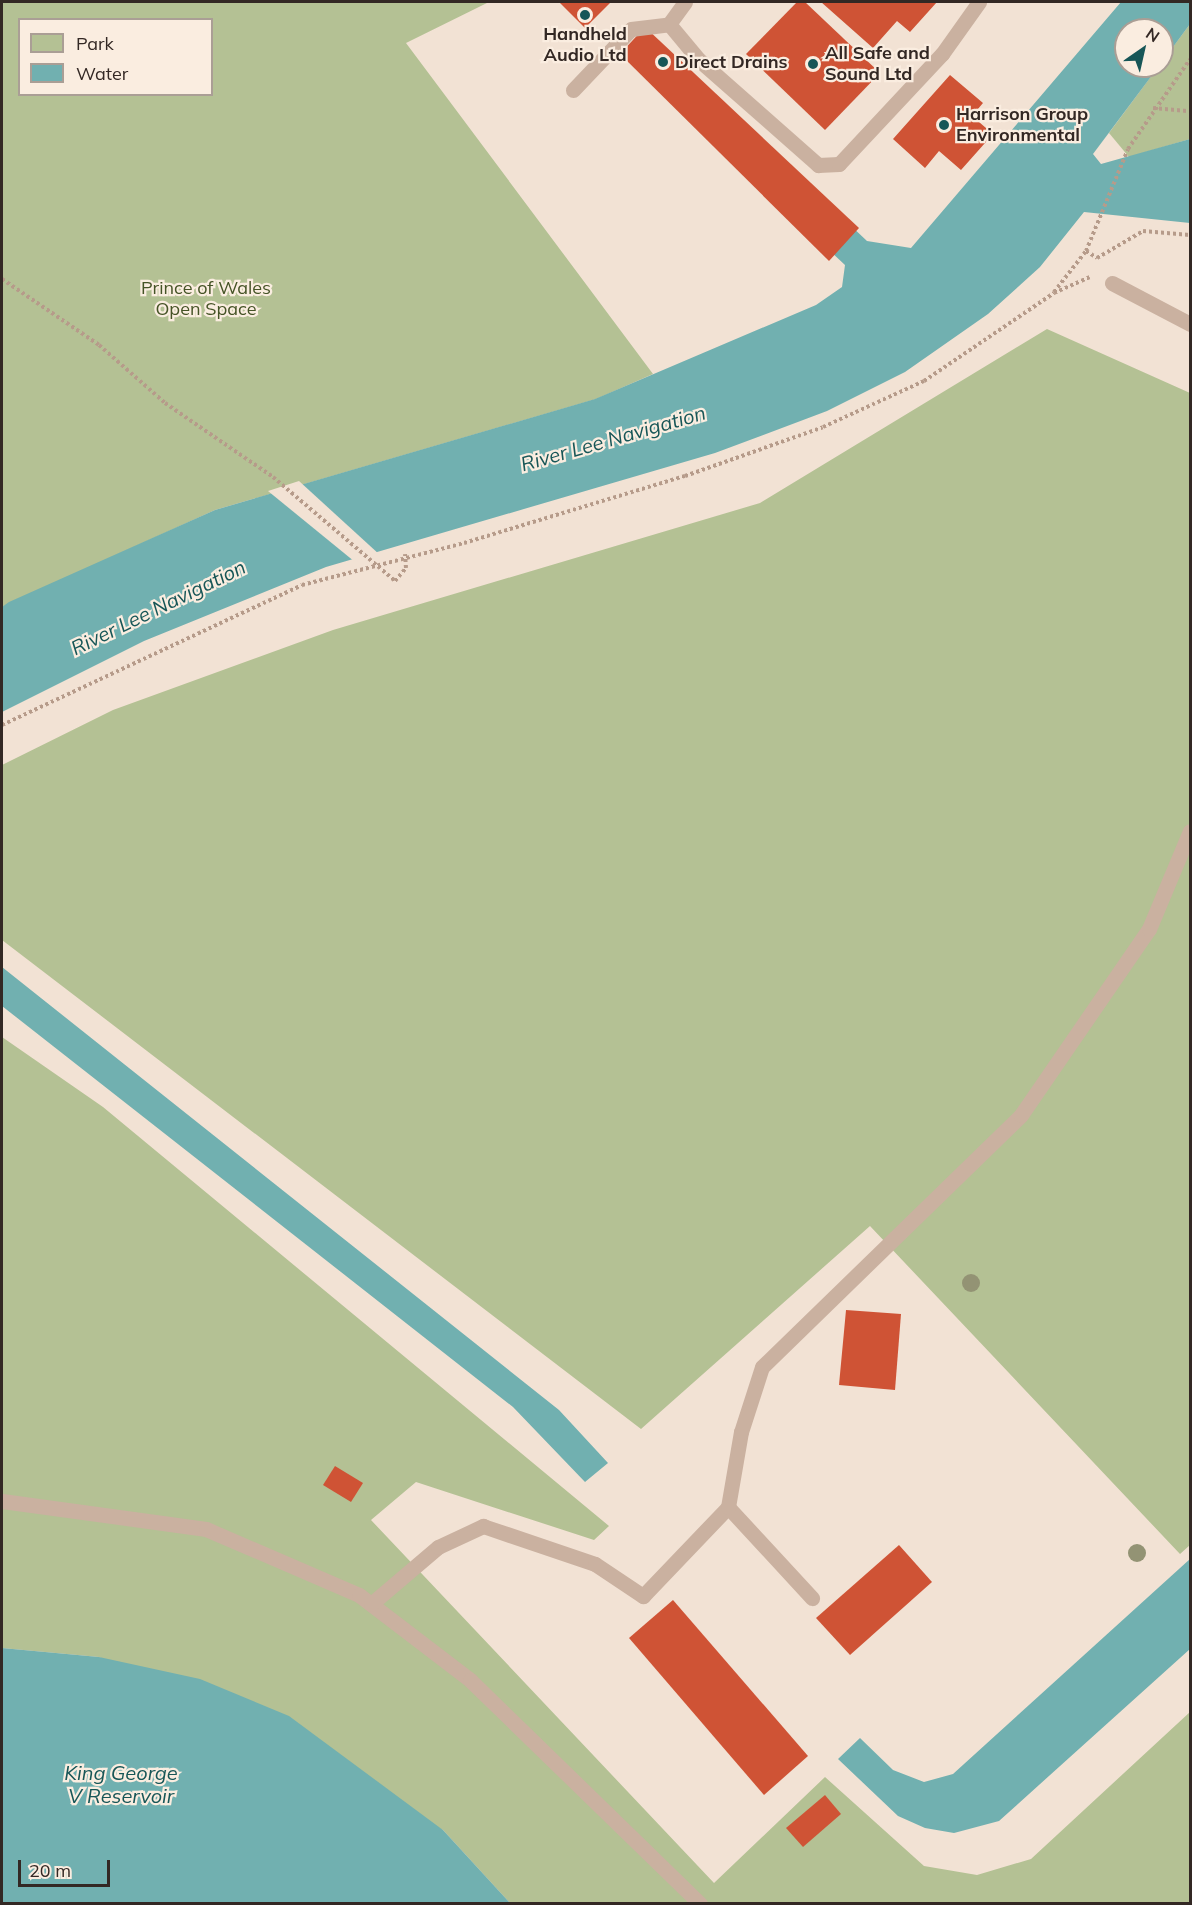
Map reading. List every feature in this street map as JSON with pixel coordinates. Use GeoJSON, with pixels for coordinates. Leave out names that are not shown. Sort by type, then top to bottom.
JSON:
{"type":"FeatureCollection","features":[{"type":"Feature","properties":{"kind":"lane"},"geometry":{"type":"LineString","coordinates":[[573,90],[631,29],[669,24],[685,2]]}},
{"type":"Feature","properties":{"kind":"lane"},"geometry":{"type":"LineString","coordinates":[[669,24],[699,60],[785,138],[818,165],[838,164],[942,54],[979,2]]}},
{"type":"Feature","properties":{"kind":"lane"},"geometry":{"type":"LineString","coordinates":[[1112,283],[1191,324]]}},
{"type":"Feature","properties":{"kind":"lane"},"geometry":{"type":"LineString","coordinates":[[371,1604],[438,1547],[483,1526],[595,1564],[643,1596],[728,1507],[741,1432],[762,1367],[1021,1115],[1149,928],[1191,831]]}},
{"type":"Feature","properties":{"kind":"lane"},"geometry":{"type":"LineString","coordinates":[[2,1501],[206,1529],[371,1604],[470,1680],[700,1904]]}},
{"type":"Feature","properties":{"kind":"lane"},"geometry":{"type":"LineString","coordinates":[[728,1507],[812,1598]]}},
{"type":"Feature","properties":{"kind":"path"},"geometry":{"type":"LineString","coordinates":[[1054,293],[1086,251],[1128,149],[1153,108],[1191,59]]}},
{"type":"Feature","properties":{"kind":"path"},"geometry":{"type":"LineString","coordinates":[[1153,108],[1191,111]]}},
{"type":"Feature","properties":{"kind":"path"},"geometry":{"type":"LineString","coordinates":[[1086,251],[1097,258],[1143,231],[1191,235]]}},
{"type":"Feature","properties":{"kind":"path"},"geometry":{"type":"LineString","coordinates":[[2,725],[302,585],[405,554],[464,543],[685,476],[823,427],[924,381],[1054,293],[1095,274]]}},
{"type":"Feature","properties":{"kind":"path"},"geometry":{"type":"LineString","coordinates":[[2,279],[99,345],[165,403],[273,477],[395,581],[406,568],[405,554]]}},
{"type":"Feature","properties":{"kind":"green space","name":"Prince of Wales Open Space"},"geometry":{"type":"Polygon","coordinates":[[[2,2],[489,2],[406,43],[653,374],[596,399],[215,510],[2,607],[2,2]]]}},
{"type":"Feature","properties":{"kind":"green space"},"geometry":{"type":"Polygon","coordinates":[[[1190,24],[1190,139],[1129,157],[1109,133],[1150,78],[1174,78],[1174,46],[1190,24]]]}},
{"type":"Feature","properties":{"kind":"green space"},"geometry":{"type":"Polygon","coordinates":[[[1047,329],[1190,393],[1190,1545],[1180,1554],[870,1226],[641,1429],[2,940],[2,765],[113,710],[333,630],[760,503],[1047,329]]]}},
{"type":"Feature","properties":{"kind":"green space"},"geometry":{"type":"Polygon","coordinates":[[[2,1037],[103,1107],[609,1526],[594,1540],[416,1482],[371,1520],[714,1883],[825,1777],[924,1866],[977,1875],[1031,1859],[1190,1712],[1190,1903],[510,1903],[443,1830],[99,1657],[2,1648],[2,1037]]]}},
{"type":"Feature","properties":{"kind":"water","name":"River Lee Navigation"},"geometry":{"type":"Polygon","coordinates":[[[1121,2],[1190,2],[1190,24],[1174,46],[1174,18],[1114,18],[1114,78],[1150,78],[1093,154],[1101,164],[1190,139],[1190,223],[1084,212],[1040,267],[988,314],[905,372],[827,411],[715,453],[326,567],[144,641],[2,712],[2,607],[9,602],[215,510],[595,399],[816,305],[842,287],[845,265],[750,176],[773,152],[867,241],[911,248],[1121,2]]]}},
{"type":"Feature","properties":{"kind":"water"},"geometry":{"type":"Polygon","coordinates":[[[2,967],[559,1410],[608,1463],[585,1482],[513,1407],[2,1006],[2,967]]]}},
{"type":"Feature","properties":{"kind":"water"},"geometry":{"type":"Polygon","coordinates":[[[1190,1559],[1190,1649],[999,1821],[954,1833],[925,1828],[898,1816],[838,1759],[860,1738],[893,1770],[924,1782],[953,1774],[1190,1559]]]}},
{"type":"Feature","properties":{"kind":"water","name":"King George V Reservoir"},"geometry":{"type":"Polygon","coordinates":[[[2,1648],[99,1657],[200,1679],[289,1716],[443,1830],[510,1903],[2,1903],[2,1648]]]}},
{"type":"Feature","properties":{"kind":"pier"},"geometry":{"type":"Polygon","coordinates":[[[299,481],[380,555],[355,562],[268,491],[299,481]]]}},
{"type":"Feature","properties":{"kind":"building","name":"Handheld Audio Ltd"},"geometry":{"type":"Polygon","coordinates":[[[559,2],[611,2],[585,28],[559,2]]]}},
{"type":"Feature","properties":{"kind":"building","name":"All Safe and Sound Ltd"},"geometry":{"type":"Polygon","coordinates":[[[797,2],[805,2],[880,73],[825,130],[746,54],[797,2]]]}},
{"type":"Feature","properties":{"kind":"building"},"geometry":{"type":"Polygon","coordinates":[[[821,2],[937,2],[910,32],[897,21],[873,48],[821,2]]]}},
{"type":"Feature","properties":{"kind":"building"},"geometry":{"type":"Polygon","coordinates":[[[645,27],[859,228],[829,261],[620,54],[645,27]]]}},
{"type":"Feature","properties":{"kind":"building","name":"Harrison Group Environmental"},"geometry":{"type":"Polygon","coordinates":[[[950,75],[983,103],[972,116],[993,134],[961,170],[939,151],[925,168],[893,139],[950,75]]]}},
{"type":"Feature","properties":{"kind":"building"},"geometry":{"type":"Polygon","coordinates":[[[846,1310],[901,1314],[895,1390],[839,1385],[846,1310]]]}},
{"type":"Feature","properties":{"kind":"building"},"geometry":{"type":"Polygon","coordinates":[[[335,1466],[363,1483],[351,1502],[323,1485],[335,1466]]]}},
{"type":"Feature","properties":{"kind":"building"},"geometry":{"type":"Polygon","coordinates":[[[899,1545],[932,1582],[850,1655],[816,1618],[899,1545]]]}},
{"type":"Feature","properties":{"kind":"building"},"geometry":{"type":"Polygon","coordinates":[[[673,1600],[808,1756],[764,1795],[629,1638],[673,1600]]]}},
{"type":"Feature","properties":{"kind":"building"},"geometry":{"type":"Polygon","coordinates":[[[825,1795],[841,1814],[803,1847],[786,1828],[825,1795]]]}},
{"type":"Feature","properties":{"kind":"place","name":"Handheld Audio Ltd"},"geometry":{"type":"Point","coordinates":[585,15]}},
{"type":"Feature","properties":{"kind":"place","name":"Direct Drains"},"geometry":{"type":"Point","coordinates":[663,62]}},
{"type":"Feature","properties":{"kind":"place","name":"All Safe and Sound Ltd"},"geometry":{"type":"Point","coordinates":[813,64]}},
{"type":"Feature","properties":{"kind":"place","name":"Harrison Group Environmental"},"geometry":{"type":"Point","coordinates":[944,125]}}]}
